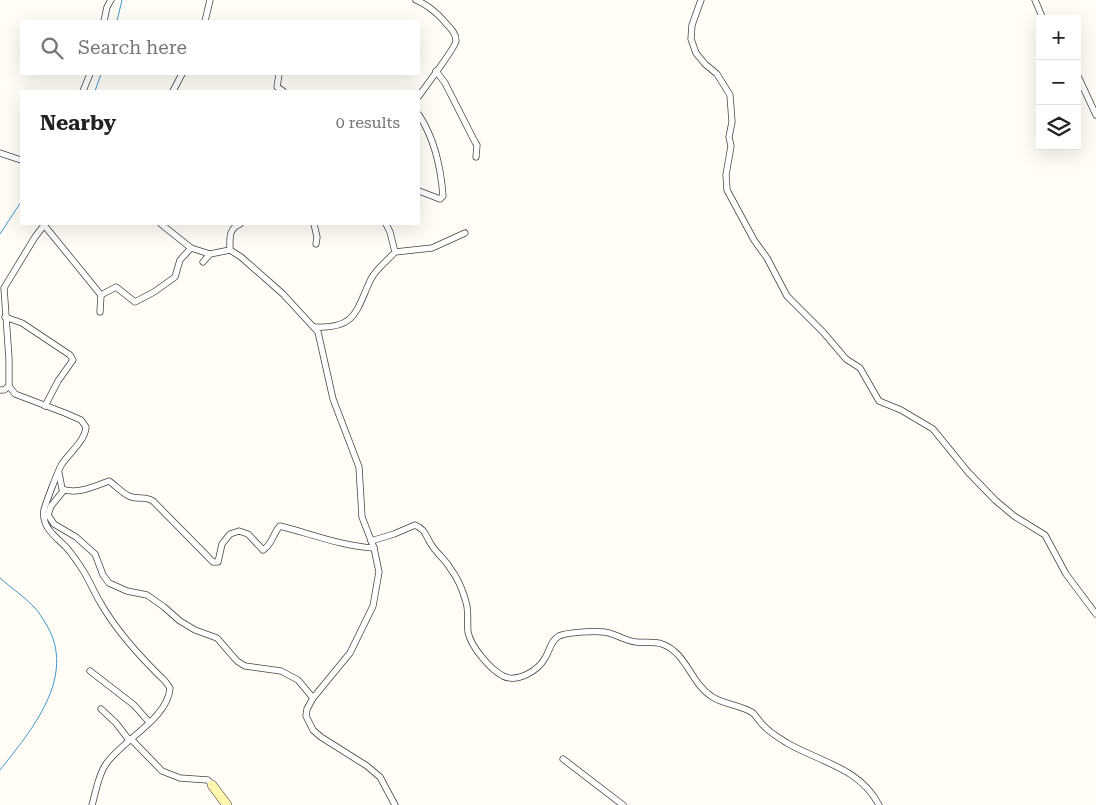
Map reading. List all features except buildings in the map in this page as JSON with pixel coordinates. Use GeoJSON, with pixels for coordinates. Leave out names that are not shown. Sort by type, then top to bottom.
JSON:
{"type":"FeatureCollection","features":[{"type":"Feature","properties":{"kind":"street"},"geometry":{"type":"LineString","coordinates":[[104,20],[107,7],[111,0]]}},
{"type":"Feature","properties":{"kind":"street"},"geometry":{"type":"LineString","coordinates":[[205,20],[210,0]]}},
{"type":"Feature","properties":{"kind":"street"},"geometry":{"type":"LineString","coordinates":[[416,0],[432,9],[455,33],[456,42],[420,95]]}},
{"type":"Feature","properties":{"kind":"street"},"geometry":{"type":"LineString","coordinates":[[701,0],[692,25],[691,39],[696,53],[717,74],[730,95],[732,122],[729,137],[731,146],[726,175],[727,190],[787,296],[823,332],[846,359],[860,368],[879,401],[901,410],[933,429],[968,472],[995,500],[1014,516],[1045,534],[1066,574],[1096,614]]}},
{"type":"Feature","properties":{"kind":"street"},"geometry":{"type":"LineString","coordinates":[[1035,0],[1041,15]]}},
{"type":"Feature","properties":{"kind":"street"},"geometry":{"type":"LineString","coordinates":[[436,71],[445,83],[475,142],[476,157]]}},
{"type":"Feature","properties":{"kind":"street"},"geometry":{"type":"LineString","coordinates":[[82,90],[90,75]]}},
{"type":"Feature","properties":{"kind":"street"},"geometry":{"type":"LineString","coordinates":[[174,90],[181,75]]}},
{"type":"Feature","properties":{"kind":"street"},"geometry":{"type":"LineString","coordinates":[[279,75],[277,86],[281,90]]}},
{"type":"Feature","properties":{"kind":"street"},"geometry":{"type":"LineString","coordinates":[[1081,83],[1096,115]]}},
{"type":"Feature","properties":{"kind":"street"},"geometry":{"type":"LineString","coordinates":[[420,116],[429,135],[440,168],[443,196],[440,199],[420,191]]}},
{"type":"Feature","properties":{"kind":"street"},"geometry":{"type":"LineString","coordinates":[[0,153],[20,160]]}},
{"type":"Feature","properties":{"kind":"street"},"geometry":{"type":"LineString","coordinates":[[44,225],[9,278],[2,295],[9,359],[9,386],[15,394],[81,420],[86,426],[85,434],[59,471],[44,508],[43,516],[46,526],[84,572],[99,602],[128,643],[170,688],[167,700],[157,715],[113,754],[104,766],[92,805]]}},
{"type":"Feature","properties":{"kind":"street"},"geometry":{"type":"LineString","coordinates":[[46,225],[101,295],[100,312]]}},
{"type":"Feature","properties":{"kind":"street"},"geometry":{"type":"LineString","coordinates":[[162,225],[191,248],[210,254],[230,250],[283,294],[318,332],[322,343],[325,368],[333,399],[359,467],[362,517],[374,548],[380,572],[373,606],[350,653],[313,698],[307,708],[306,716],[313,730],[329,744],[355,758],[380,776],[395,805]]}},
{"type":"Feature","properties":{"kind":"street"},"geometry":{"type":"LineString","coordinates":[[230,250],[230,232],[237,225]]}},
{"type":"Feature","properties":{"kind":"street"},"geometry":{"type":"LineString","coordinates":[[314,225],[317,236],[316,244]]}},
{"type":"Feature","properties":{"kind":"street"},"geometry":{"type":"LineString","coordinates":[[386,225],[395,252]]}},
{"type":"Feature","properties":{"kind":"street"},"geometry":{"type":"LineString","coordinates":[[315,327],[332,328],[352,318],[360,307],[372,276],[395,252],[432,248],[465,233]]}},
{"type":"Feature","properties":{"kind":"street"},"geometry":{"type":"LineString","coordinates":[[101,295],[116,287],[135,302],[154,292],[175,277],[180,260],[191,248]]}},
{"type":"Feature","properties":{"kind":"street"},"geometry":{"type":"LineString","coordinates":[[202,262],[210,254]]}},
{"type":"Feature","properties":{"kind":"street"},"geometry":{"type":"LineString","coordinates":[[5,317],[22,323],[70,355],[73,360],[58,381],[45,406]]}},
{"type":"Feature","properties":{"kind":"street"},"geometry":{"type":"LineString","coordinates":[[0,390],[4,390],[9,386]]}},
{"type":"Feature","properties":{"kind":"street"},"geometry":{"type":"LineString","coordinates":[[59,471],[62,489],[64,490]]}},
{"type":"Feature","properties":{"kind":"street"},"geometry":{"type":"LineString","coordinates":[[313,698],[298,680],[281,671],[245,666],[237,661],[217,638],[195,630],[180,621],[147,596],[127,591],[109,583],[103,576],[92,552],[76,537],[54,524],[48,515],[50,506],[64,490],[88,489],[109,481],[127,495],[136,498],[147,497],[213,562],[218,562],[222,544],[230,534],[239,531],[248,534],[263,550],[268,547],[280,526],[342,543],[374,548]]}},
{"type":"Feature","properties":{"kind":"street"},"geometry":{"type":"LineString","coordinates":[[371,541],[415,525],[422,528],[430,544],[451,568],[460,586],[467,604],[469,635],[475,648],[502,675],[516,678],[534,670],[545,659],[553,641],[559,636],[602,632],[611,633],[623,639],[637,642],[662,644],[681,658],[710,696],[753,714],[764,727],[786,742],[841,767],[869,790],[879,805]]}},
{"type":"Feature","properties":{"kind":"street"},"geometry":{"type":"LineString","coordinates":[[90,671],[134,705],[149,722]]}},
{"type":"Feature","properties":{"kind":"street"},"geometry":{"type":"LineString","coordinates":[[101,708],[162,771],[180,778],[208,780],[227,805]]}},
{"type":"Feature","properties":{"kind":"street"},"geometry":{"type":"LineString","coordinates":[[563,759],[623,805]]}},
{"type":"Feature","properties":{"kind":"waterway"},"geometry":{"type":"LineString","coordinates":[[117,20],[122,0]]}},
{"type":"Feature","properties":{"kind":"waterway"},"geometry":{"type":"LineString","coordinates":[[95,90],[101,75]]}},
{"type":"Feature","properties":{"kind":"waterway"},"geometry":{"type":"LineString","coordinates":[[0,234],[20,204]]}},
{"type":"Feature","properties":{"kind":"waterway"},"geometry":{"type":"LineString","coordinates":[[0,578],[27,600],[39,613],[46,624],[54,644],[57,663],[54,683],[47,702],[25,738],[0,770]]}}]}
